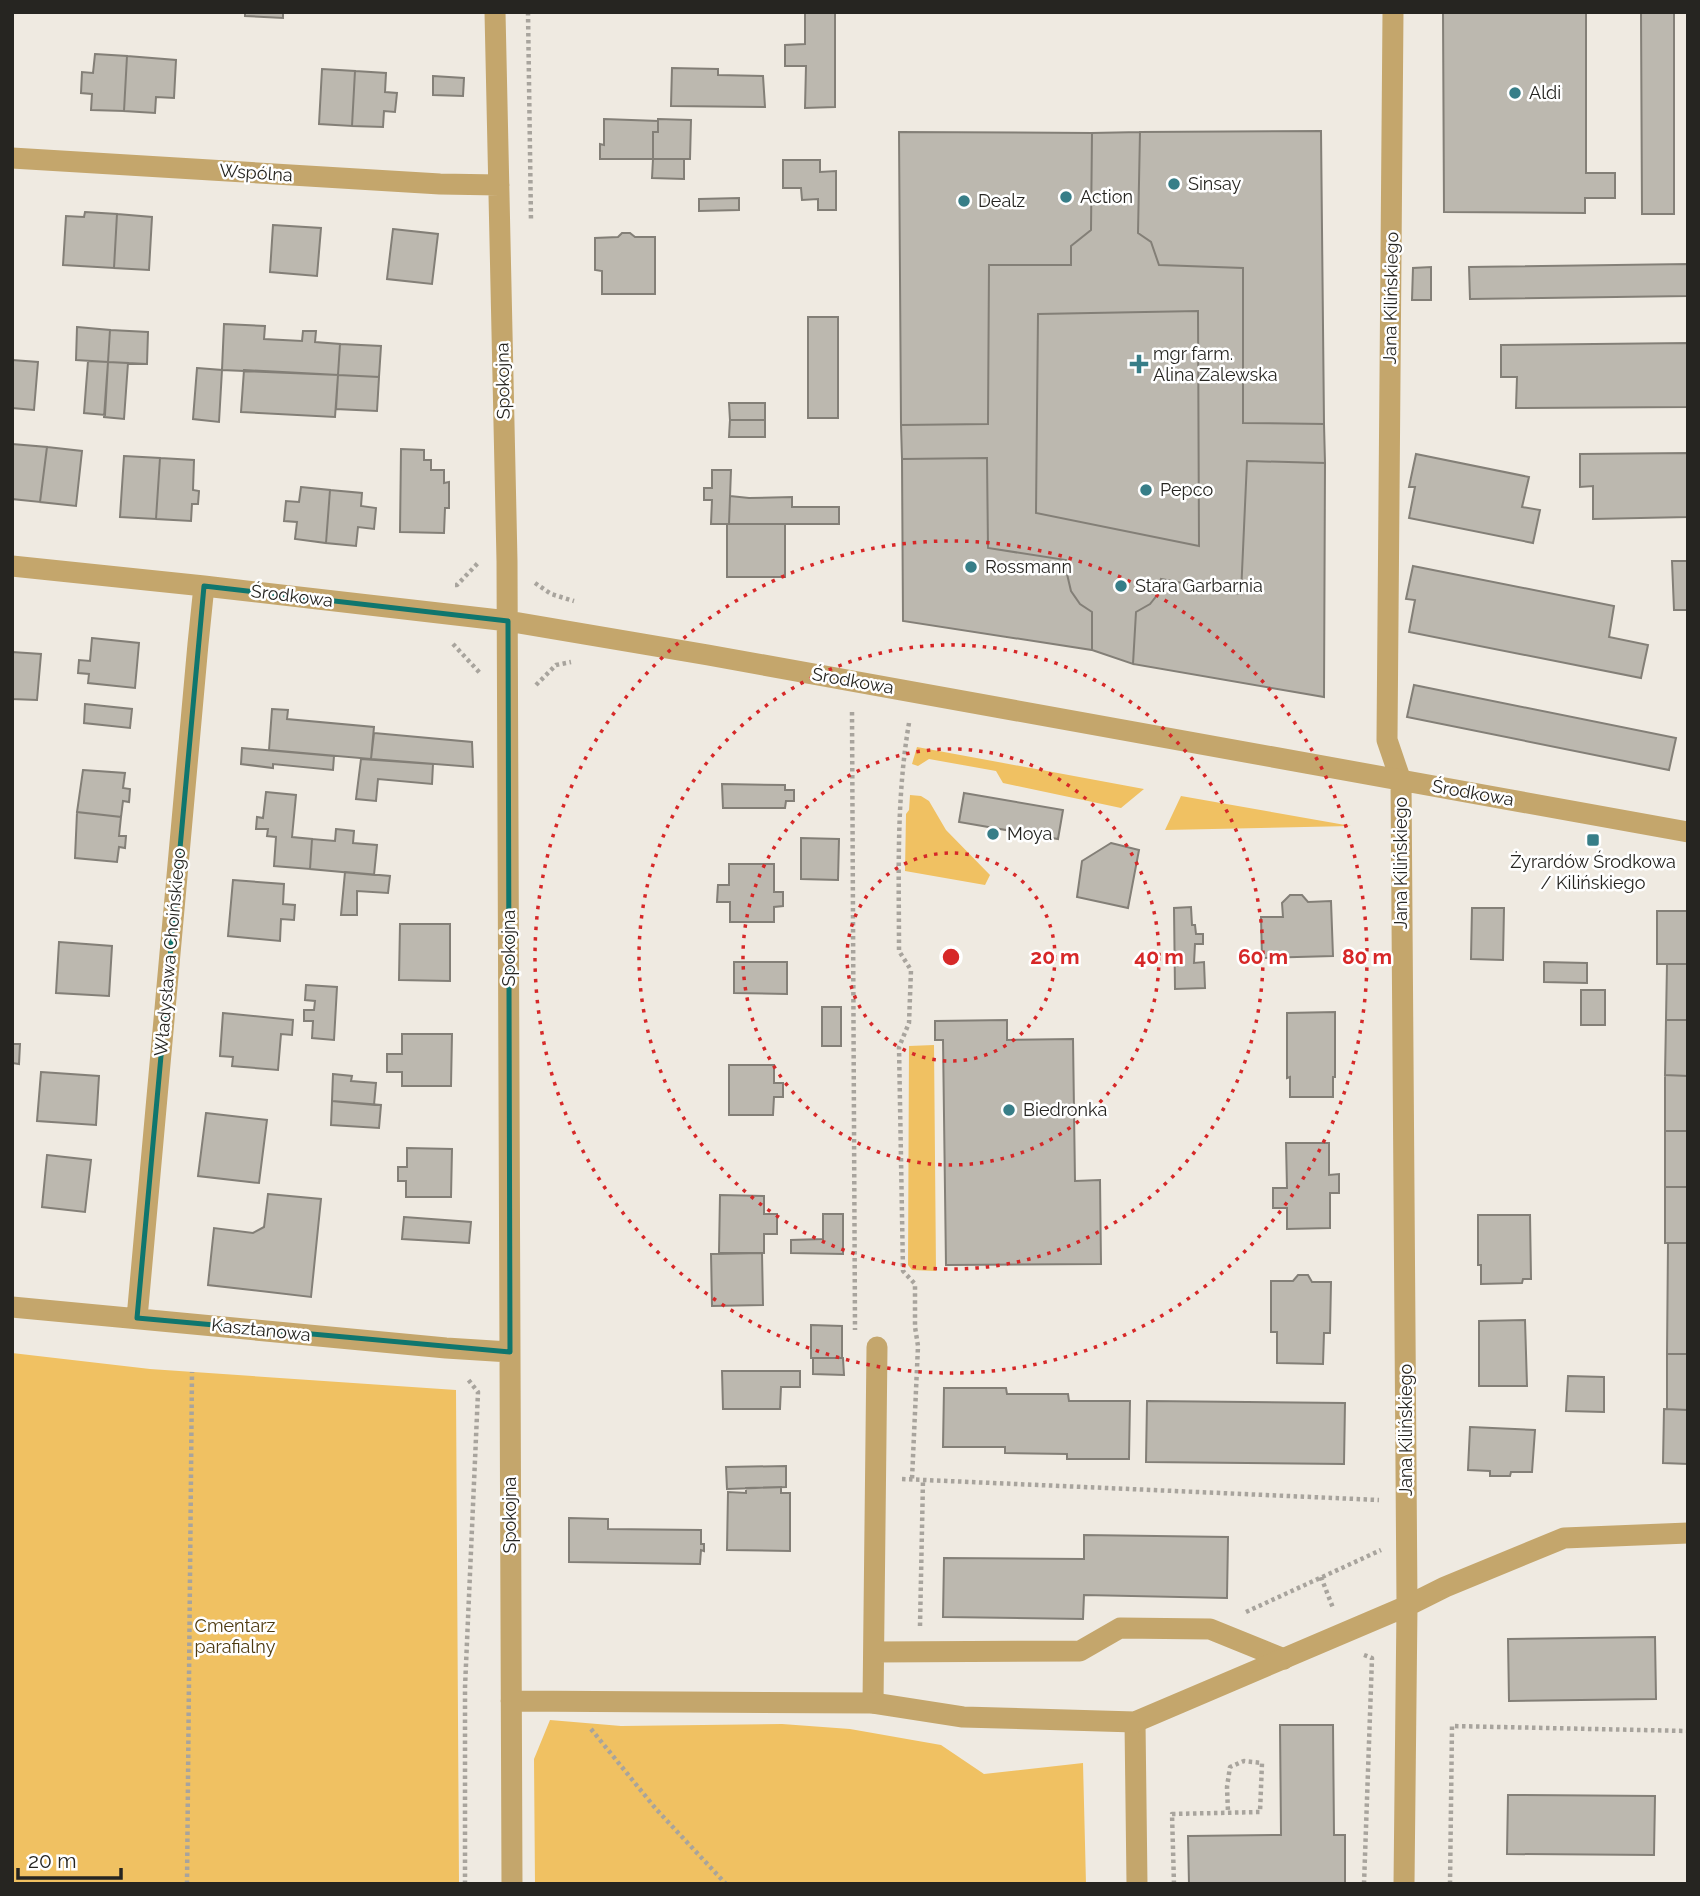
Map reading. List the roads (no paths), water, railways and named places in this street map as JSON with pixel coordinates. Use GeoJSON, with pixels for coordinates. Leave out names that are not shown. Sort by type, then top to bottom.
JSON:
{"type":"FeatureCollection","features":[{"type":"Feature","properties":{"kind":"street","name":"Spokojna"},"geometry":{"type":"LineString","coordinates":[[495,12],[508,621],[512,1884]]}},
{"type":"Feature","properties":{"kind":"street","name":"Jana Kilińskiego"},"geometry":{"type":"LineString","coordinates":[[1393,12],[1387,740],[1401,781],[1407,1606],[1404,1884]]}},
{"type":"Feature","properties":{"kind":"street","name":"Wspólna"},"geometry":{"type":"LineString","coordinates":[[12,158],[440,184],[499,185]]}},
{"type":"Feature","properties":{"kind":"street","name":"Środkowa"},"geometry":{"type":"LineString","coordinates":[[12,566],[508,621],[708,654],[1688,832]]}},
{"type":"Feature","properties":{"kind":"street","name":"Władysława Choińskiego"},"geometry":{"type":"LineString","coordinates":[[136,1318],[204,586]]}},
{"type":"Feature","properties":{"kind":"street","name":"Kasztanowa"},"geometry":{"type":"LineString","coordinates":[[12,1307],[510,1352]]}},
{"type":"Feature","properties":{"kind":"street"},"geometry":{"type":"LineString","coordinates":[[873,1703],[877,1347]]}},
{"type":"Feature","properties":{"kind":"street"},"geometry":{"type":"LineString","coordinates":[[510,1701],[873,1703],[963,1717],[1135,1722],[1564,1538],[1688,1533]]}},
{"type":"Feature","properties":{"kind":"street"},"geometry":{"type":"LineString","coordinates":[[874,1652],[1080,1651],[1120,1628],[1210,1629],[1284,1659]]}},
{"type":"Feature","properties":{"kind":"street"},"geometry":{"type":"LineString","coordinates":[[1135,1722],[1137,1884]]}},
{"type":"Feature","properties":{"kind":"place","name":"Aldi"},"geometry":{"type":"Point","coordinates":[1515,93]}},
{"type":"Feature","properties":{"kind":"place","name":"Sinsay"},"geometry":{"type":"Point","coordinates":[1174,184]}},
{"type":"Feature","properties":{"kind":"place","name":"Action"},"geometry":{"type":"Point","coordinates":[1066,197]}},
{"type":"Feature","properties":{"kind":"place","name":"Dealz"},"geometry":{"type":"Point","coordinates":[964,201]}},
{"type":"Feature","properties":{"kind":"place","name":"mgr farm. Alina Zalewska"},"geometry":{"type":"Point","coordinates":[1139,364]}},
{"type":"Feature","properties":{"kind":"place","name":"Pepco"},"geometry":{"type":"Point","coordinates":[1146,490]}},
{"type":"Feature","properties":{"kind":"place","name":"Rossmann"},"geometry":{"type":"Point","coordinates":[971,567]}},
{"type":"Feature","properties":{"kind":"place","name":"Stara Garbarnia"},"geometry":{"type":"Point","coordinates":[1121,586]}},
{"type":"Feature","properties":{"kind":"place","name":"Moya"},"geometry":{"type":"Point","coordinates":[993,834]}},
{"type":"Feature","properties":{"kind":"place","name":"Żyrardów Środkowa / Kilińskiego"},"geometry":{"type":"Point","coordinates":[1593,840]}},
{"type":"Feature","properties":{"kind":"place","name":"Biedronka"},"geometry":{"type":"Point","coordinates":[1009,1110]}},
{"type":"Feature","properties":{"kind":"park label","name":"Cmentarz parafialny"},"geometry":{"type":"Point","coordinates":[235,1636]}}]}
